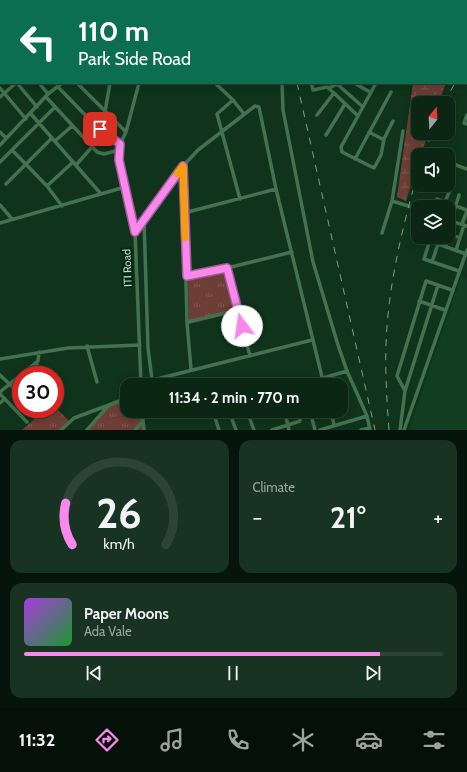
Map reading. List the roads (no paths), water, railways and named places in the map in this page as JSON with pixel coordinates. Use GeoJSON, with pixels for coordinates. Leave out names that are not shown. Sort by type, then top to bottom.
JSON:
{"type":"FeatureCollection","features":[{"type":"Feature","properties":{"kind":"street"},"geometry":{"type":"LineString","coordinates":[[0,97],[16,84]]}},
{"type":"Feature","properties":{"kind":"street"},"geometry":{"type":"LineString","coordinates":[[18,84],[37,107]]}},
{"type":"Feature","properties":{"kind":"street"},"geometry":{"type":"LineString","coordinates":[[40,84],[55,107],[97,152],[104,154],[119,150]]}},
{"type":"Feature","properties":{"kind":"street"},"geometry":{"type":"LineString","coordinates":[[0,145],[31,114],[47,95],[61,84]]}},
{"type":"Feature","properties":{"kind":"street"},"geometry":{"type":"LineString","coordinates":[[79,84],[126,132]]}},
{"type":"Feature","properties":{"kind":"street"},"geometry":{"type":"LineString","coordinates":[[105,112],[110,84]]}},
{"type":"Feature","properties":{"kind":"street","name":"ITI Road"},"geometry":{"type":"LineString","coordinates":[[139,84],[126,132],[120,144],[119,150],[135,232],[141,378]]}},
{"type":"Feature","properties":{"kind":"street"},"geometry":{"type":"LineString","coordinates":[[216,84],[233,100],[244,114]]}},
{"type":"Feature","properties":{"kind":"street"},"geometry":{"type":"LineString","coordinates":[[282,84],[283,110],[313,262],[347,371],[367,416],[370,429],[361,430]]}},
{"type":"Feature","properties":{"kind":"street"},"geometry":{"type":"LineString","coordinates":[[311,84],[314,90],[337,84],[363,107]]}},
{"type":"Feature","properties":{"kind":"street"},"geometry":{"type":"LineString","coordinates":[[356,84],[370,92]]}},
{"type":"Feature","properties":{"kind":"street"},"geometry":{"type":"LineString","coordinates":[[375,84],[341,149],[345,154],[374,168],[381,155],[384,140],[393,121]]}},
{"type":"Feature","properties":{"kind":"street"},"geometry":{"type":"LineString","coordinates":[[327,86],[358,116]]}},
{"type":"Feature","properties":{"kind":"street"},"geometry":{"type":"LineString","coordinates":[[58,87],[93,123],[120,144]]}},
{"type":"Feature","properties":{"kind":"street"},"geometry":{"type":"LineString","coordinates":[[0,88],[26,119]]}},
{"type":"Feature","properties":{"kind":"street"},"geometry":{"type":"LineString","coordinates":[[355,159],[391,92]]}},
{"type":"Feature","properties":{"kind":"street"},"geometry":{"type":"LineString","coordinates":[[316,115],[334,93]]}},
{"type":"Feature","properties":{"kind":"street"},"geometry":{"type":"LineString","coordinates":[[233,100],[218,112],[221,131],[240,199]]}},
{"type":"Feature","properties":{"kind":"street"},"geometry":{"type":"LineString","coordinates":[[326,135],[345,104]]}},
{"type":"Feature","properties":{"kind":"street"},"geometry":{"type":"LineString","coordinates":[[135,232],[183,166],[198,150],[255,106],[259,107],[276,189],[312,340],[323,378],[347,371]]}},
{"type":"Feature","properties":{"kind":"street"},"geometry":{"type":"LineString","coordinates":[[0,162],[55,107]]}},
{"type":"Feature","properties":{"kind":"street"},"geometry":{"type":"LineString","coordinates":[[31,114],[101,194]]}},
{"type":"Feature","properties":{"kind":"street"},"geometry":{"type":"LineString","coordinates":[[467,115],[464,121],[467,124]]}},
{"type":"Feature","properties":{"kind":"street"},"geometry":{"type":"LineString","coordinates":[[55,141],[72,126]]}},
{"type":"Feature","properties":{"kind":"street"},"geometry":{"type":"LineString","coordinates":[[382,233],[392,201],[403,131]]}},
{"type":"Feature","properties":{"kind":"street"},"geometry":{"type":"LineString","coordinates":[[0,132],[6,138]]}},
{"type":"Feature","properties":{"kind":"street"},"geometry":{"type":"LineString","coordinates":[[369,132],[384,140]]}},
{"type":"Feature","properties":{"kind":"street"},"geometry":{"type":"LineString","coordinates":[[6,184],[52,138]]}},
{"type":"Feature","properties":{"kind":"street"},"geometry":{"type":"LineString","coordinates":[[76,165],[92,147]]}},
{"type":"Feature","properties":{"kind":"street"},"geometry":{"type":"LineString","coordinates":[[12,150],[47,186],[62,206]]}},
{"type":"Feature","properties":{"kind":"street"},"geometry":{"type":"LineString","coordinates":[[47,186],[73,162]]}},
{"type":"Feature","properties":{"kind":"street"},"geometry":{"type":"LineString","coordinates":[[455,165],[467,169]]}},
{"type":"Feature","properties":{"kind":"street"},"geometry":{"type":"LineString","coordinates":[[183,166],[187,322],[191,370]]}},
{"type":"Feature","properties":{"kind":"street"},"geometry":{"type":"LineString","coordinates":[[0,223],[125,187]]}},
{"type":"Feature","properties":{"kind":"street"},"geometry":{"type":"LineString","coordinates":[[184,213],[276,189]]}},
{"type":"Feature","properties":{"kind":"street"},"geometry":{"type":"LineString","coordinates":[[455,209],[459,195]]}},
{"type":"Feature","properties":{"kind":"street"},"geometry":{"type":"LineString","coordinates":[[392,201],[411,207]]}},
{"type":"Feature","properties":{"kind":"street"},"geometry":{"type":"LineString","coordinates":[[0,205],[12,219]]}},
{"type":"Feature","properties":{"kind":"street"},"geometry":{"type":"LineString","coordinates":[[456,206],[467,210],[465,225],[456,250]]}},
{"type":"Feature","properties":{"kind":"street"},"geometry":{"type":"LineString","coordinates":[[144,220],[148,348],[152,378]]}},
{"type":"Feature","properties":{"kind":"street"},"geometry":{"type":"LineString","coordinates":[[455,222],[465,225]]}},
{"type":"Feature","properties":{"kind":"street"},"geometry":{"type":"LineString","coordinates":[[455,236],[460,238]]}},
{"type":"Feature","properties":{"kind":"street"},"geometry":{"type":"LineString","coordinates":[[428,244],[424,259],[459,271]]}},
{"type":"Feature","properties":{"kind":"street"},"geometry":{"type":"LineString","coordinates":[[404,430],[466,252],[438,244],[432,262]]}},
{"type":"Feature","properties":{"kind":"street"},"geometry":{"type":"LineString","coordinates":[[187,276],[292,252]]}},
{"type":"Feature","properties":{"kind":"street"},"geometry":{"type":"LineString","coordinates":[[227,268],[250,356]]}},
{"type":"Feature","properties":{"kind":"street"},"geometry":{"type":"LineString","coordinates":[[405,391],[397,376],[426,281],[452,290]]}},
{"type":"Feature","properties":{"kind":"street"},"geometry":{"type":"LineString","coordinates":[[400,430],[405,391],[438,285]]}},
{"type":"Feature","properties":{"kind":"street"},"geometry":{"type":"LineString","coordinates":[[420,301],[445,310]]}},
{"type":"Feature","properties":{"kind":"street"},"geometry":{"type":"LineString","coordinates":[[187,322],[238,310]]}},
{"type":"Feature","properties":{"kind":"street"},"geometry":{"type":"LineString","coordinates":[[160,378],[312,340]]}},
{"type":"Feature","properties":{"kind":"street"},"geometry":{"type":"LineString","coordinates":[[0,359],[87,346],[140,345]]}},
{"type":"Feature","properties":{"kind":"street"},"geometry":{"type":"LineString","coordinates":[[87,346],[97,382]]}},
{"type":"Feature","properties":{"kind":"street"},"geometry":{"type":"LineString","coordinates":[[27,422],[0,393],[40,359],[40,352]]}},
{"type":"Feature","properties":{"kind":"street"},"geometry":{"type":"LineString","coordinates":[[35,363],[38,366]]}},
{"type":"Feature","properties":{"kind":"street"},"geometry":{"type":"LineString","coordinates":[[0,375],[12,387]]}},
{"type":"Feature","properties":{"kind":"street"},"geometry":{"type":"LineString","coordinates":[[0,404],[5,399]]}},
{"type":"Feature","properties":{"kind":"street"},"geometry":{"type":"LineString","coordinates":[[61,430],[74,418],[120,401]]}},
{"type":"Feature","properties":{"kind":"street"},"geometry":{"type":"LineString","coordinates":[[87,430],[109,405]]}},
{"type":"Feature","properties":{"kind":"street"},"geometry":{"type":"LineString","coordinates":[[320,430],[367,416]]}},
{"type":"Feature","properties":{"kind":"street"},"geometry":{"type":"LineString","coordinates":[[135,430],[143,419],[147,418]]}},
{"type":"Feature","properties":{"kind":"street"},"geometry":{"type":"LineString","coordinates":[[215,418],[219,430]]}},
{"type":"Feature","properties":{"kind":"street"},"geometry":{"type":"LineString","coordinates":[[232,418],[236,430]]}},
{"type":"Feature","properties":{"kind":"street"},"geometry":{"type":"LineString","coordinates":[[250,418],[254,430]]}},
{"type":"Feature","properties":{"kind":"street"},"geometry":{"type":"LineString","coordinates":[[286,418],[289,430]]}},
{"type":"Feature","properties":{"kind":"street"},"geometry":{"type":"LineString","coordinates":[[272,430],[300,421],[300,418]]}},
{"type":"Feature","properties":{"kind":"street"},"geometry":{"type":"LineString","coordinates":[[312,418],[315,430]]}},
{"type":"Feature","properties":{"kind":"street"},"geometry":{"type":"LineString","coordinates":[[332,418],[334,425]]}},
{"type":"Feature","properties":{"kind":"street"},"geometry":{"type":"LineString","coordinates":[[143,419],[144,430]]}},
{"type":"Feature","properties":{"kind":"railway"},"geometry":{"type":"LineString","coordinates":[[297,84],[375,430]]}},
{"type":"Feature","properties":{"kind":"railway"},"geometry":{"type":"LineString","coordinates":[[448,96],[454,84]]}},
{"type":"Feature","properties":{"kind":"railway"},"geometry":{"type":"LineString","coordinates":[[427,148],[429,140]]}},
{"type":"Feature","properties":{"kind":"railway"},"geometry":{"type":"LineString","coordinates":[[389,430],[386,388],[387,323],[401,236],[413,192]]}}]}
